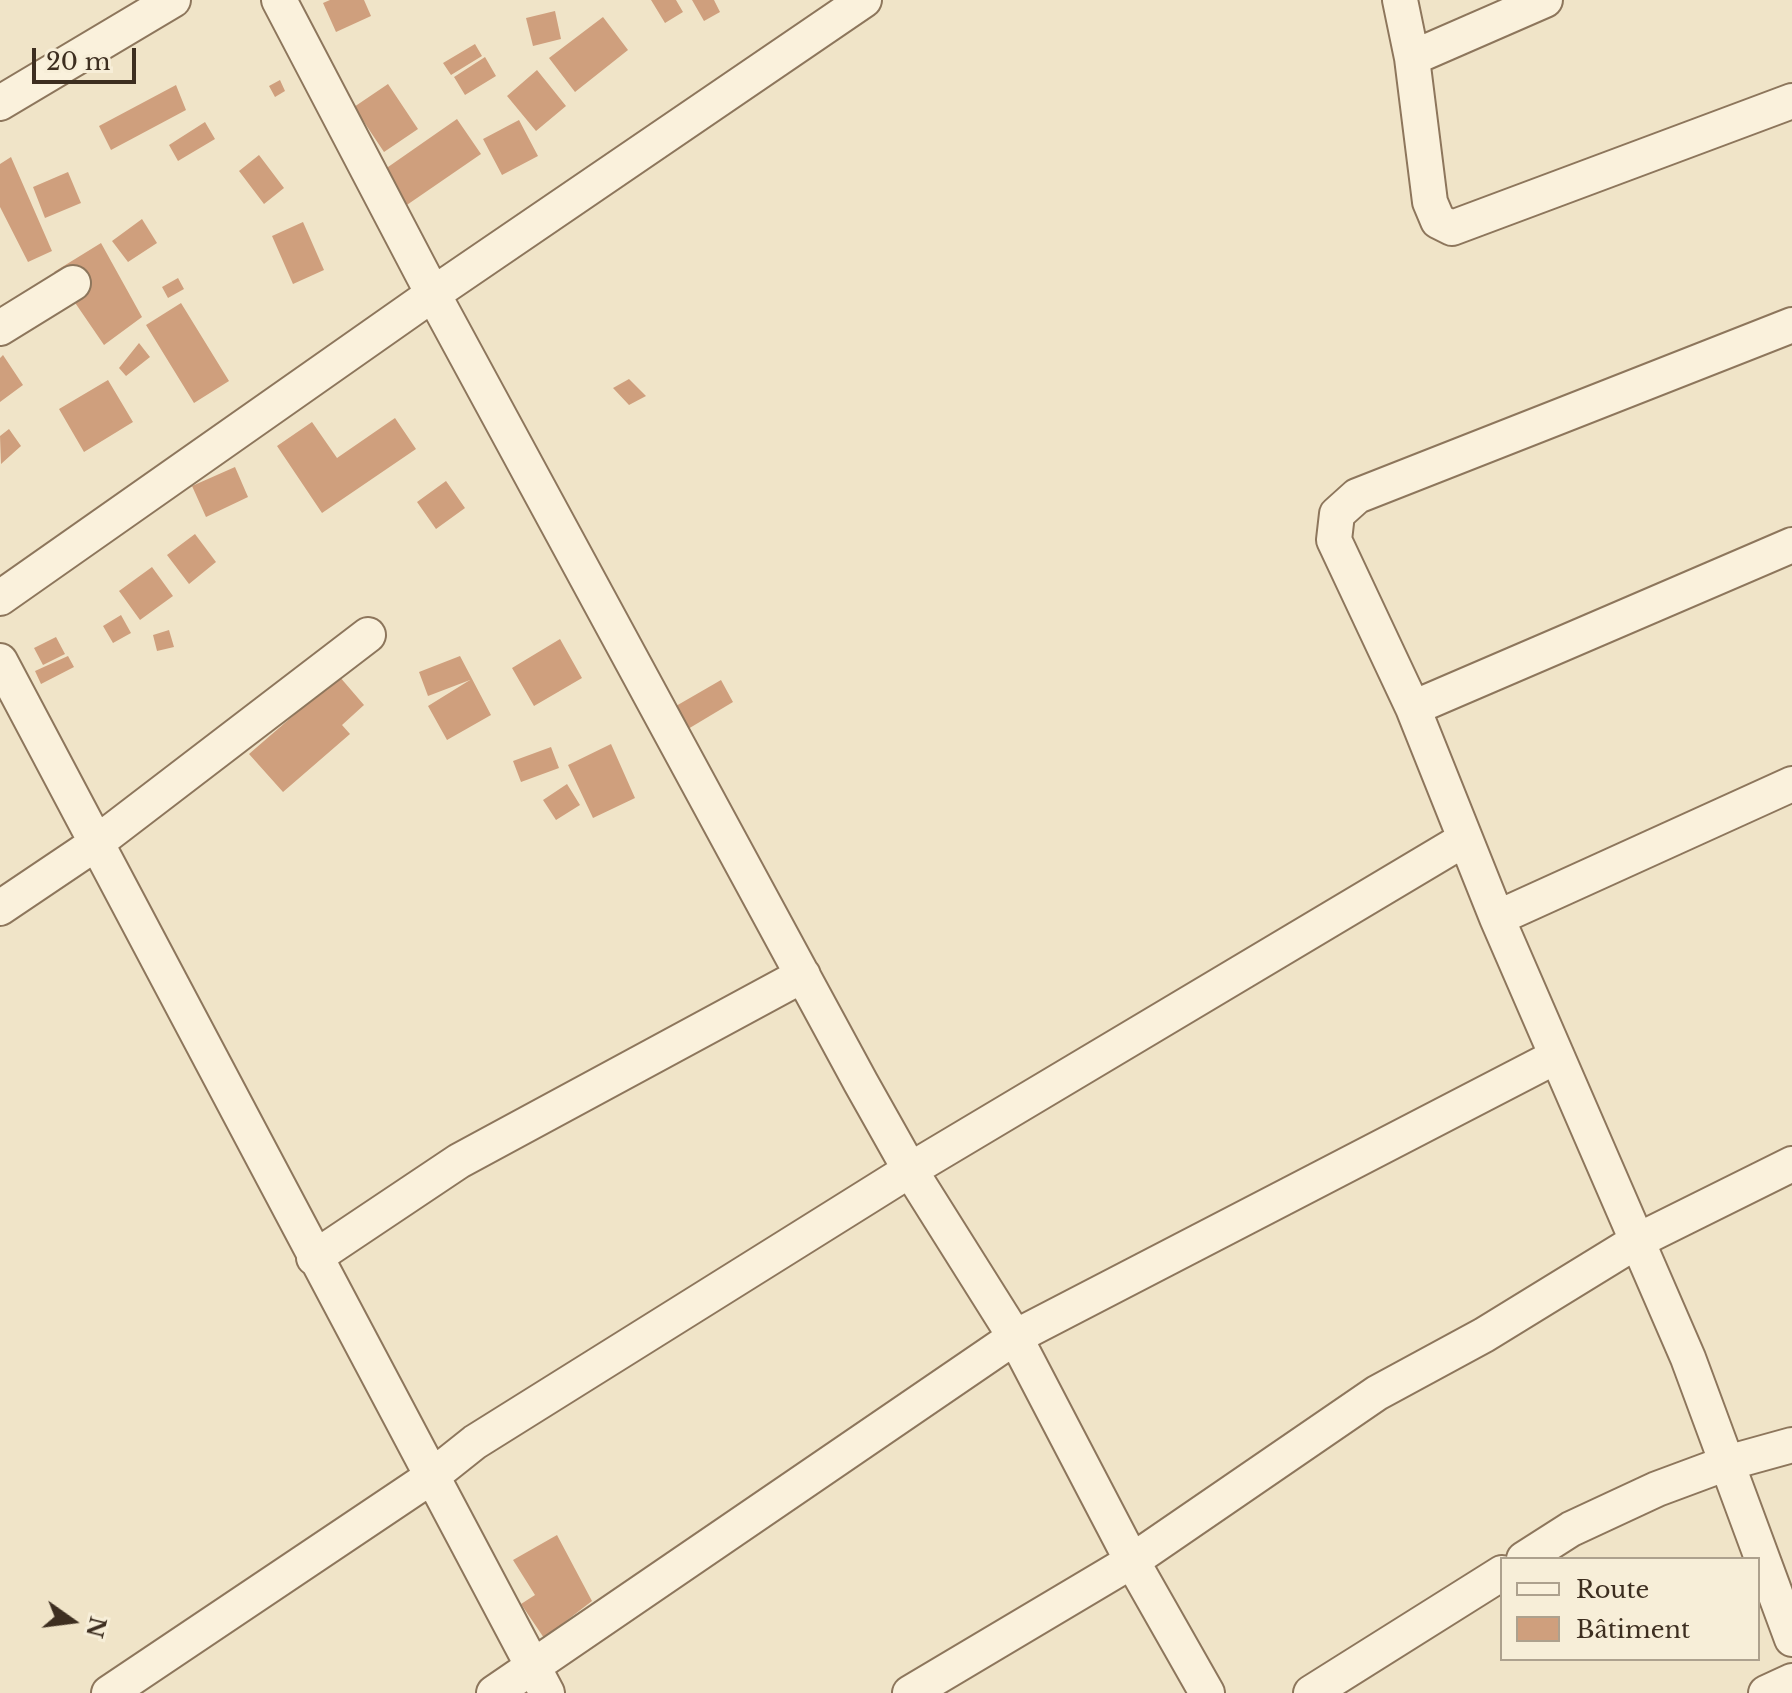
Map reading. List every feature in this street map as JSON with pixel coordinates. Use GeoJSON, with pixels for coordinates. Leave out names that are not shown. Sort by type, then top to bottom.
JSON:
{"type":"FeatureCollection","features":[{"type":"Feature","properties":{"kind":"street"},"geometry":{"type":"LineString","coordinates":[[0,103],[173,0]]}},
{"type":"Feature","properties":{"kind":"street"},"geometry":{"type":"LineString","coordinates":[[279,0],[433,294],[803,975],[910,1170],[1015,1337],[1132,1561],[1207,1693]]}},
{"type":"Feature","properties":{"kind":"street"},"geometry":{"type":"LineString","coordinates":[[0,598],[433,294],[864,0]]}},
{"type":"Feature","properties":{"kind":"street"},"geometry":{"type":"LineString","coordinates":[[1400,0],[1412,58],[1430,202],[1438,221],[1452,228],[1792,101]]}},
{"type":"Feature","properties":{"kind":"street"},"geometry":{"type":"LineString","coordinates":[[1412,58],[1545,0]]}},
{"type":"Feature","properties":{"kind":"street"},"geometry":{"type":"LineString","coordinates":[[0,328],[73,283]]}},
{"type":"Feature","properties":{"kind":"street"},"geometry":{"type":"LineString","coordinates":[[1792,325],[1419,469],[1357,496],[1337,514],[1334,540],[1413,708],[1497,918],[1688,1358],[1792,1639]]}},
{"type":"Feature","properties":{"kind":"street"},"geometry":{"type":"LineString","coordinates":[[1413,708],[1792,545]]}},
{"type":"Feature","properties":{"kind":"street"},"geometry":{"type":"LineString","coordinates":[[0,908],[95,844],[368,635]]}},
{"type":"Feature","properties":{"kind":"street"},"geometry":{"type":"LineString","coordinates":[[0,661],[539,1680]]}},
{"type":"Feature","properties":{"kind":"street"},"geometry":{"type":"LineString","coordinates":[[1497,918],[1792,784]]}},
{"type":"Feature","properties":{"kind":"street"},"geometry":{"type":"LineString","coordinates":[[109,1693],[431,1477],[475,1442],[910,1170],[1465,839]]}},
{"type":"Feature","properties":{"kind":"street"},"geometry":{"type":"LineString","coordinates":[[314,1258],[459,1161],[803,975]]}},
{"type":"Feature","properties":{"kind":"street"},"geometry":{"type":"LineString","coordinates":[[494,1693],[539,1680],[1015,1337],[1557,1056]]}},
{"type":"Feature","properties":{"kind":"street"},"geometry":{"type":"LineString","coordinates":[[910,1693],[1132,1561],[1377,1393],[1484,1335],[1637,1241],[1792,1164]]}},
{"type":"Feature","properties":{"kind":"street"},"geometry":{"type":"LineString","coordinates":[[1527,1557],[1571,1529],[1657,1489],[1727,1463],[1792,1445]]}},
{"type":"Feature","properties":{"kind":"street"},"geometry":{"type":"LineString","coordinates":[[1311,1693],[1500,1574]]}},
{"type":"Feature","properties":{"kind":"street"},"geometry":{"type":"LineString","coordinates":[[1766,1693],[1792,1681]]}},
{"type":"Feature","properties":{"kind":"building"},"geometry":{"type":"Polygon","coordinates":[[[330,0],[364,0],[371,16],[336,32],[323,3],[330,0]]]}},
{"type":"Feature","properties":{"kind":"building"},"geometry":{"type":"Polygon","coordinates":[[[651,0],[676,0],[683,12],[665,23],[651,0]]]}},
{"type":"Feature","properties":{"kind":"building"},"geometry":{"type":"Polygon","coordinates":[[[692,0],[714,0],[720,12],[704,21],[692,0]]]}},
{"type":"Feature","properties":{"kind":"building"},"geometry":{"type":"Polygon","coordinates":[[[555,11],[561,39],[533,46],[526,18],[555,11]]]}},
{"type":"Feature","properties":{"kind":"building"},"geometry":{"type":"Polygon","coordinates":[[[603,17],[628,50],[575,92],[549,58],[603,17]]]}},
{"type":"Feature","properties":{"kind":"building"},"geometry":{"type":"Polygon","coordinates":[[[475,44],[482,56],[451,75],[443,63],[475,44]]]}},
{"type":"Feature","properties":{"kind":"building"},"geometry":{"type":"Polygon","coordinates":[[[485,57],[496,76],[465,95],[454,77],[485,57]]]}},
{"type":"Feature","properties":{"kind":"building"},"geometry":{"type":"Polygon","coordinates":[[[537,70],[566,106],[536,131],[507,96],[537,70]]]}},
{"type":"Feature","properties":{"kind":"building"},"geometry":{"type":"Polygon","coordinates":[[[280,80],[285,91],[275,97],[269,86],[280,80]]]}},
{"type":"Feature","properties":{"kind":"building"},"geometry":{"type":"Polygon","coordinates":[[[388,84],[418,129],[384,152],[354,107],[388,84]]]}},
{"type":"Feature","properties":{"kind":"building"},"geometry":{"type":"Polygon","coordinates":[[[176,85],[186,110],[111,150],[99,126],[176,85]]]}},
{"type":"Feature","properties":{"kind":"building"},"geometry":{"type":"Polygon","coordinates":[[[457,119],[481,154],[401,209],[378,174],[457,119]]]}},
{"type":"Feature","properties":{"kind":"building"},"geometry":{"type":"Polygon","coordinates":[[[519,120],[538,156],[502,175],[483,139],[519,120]]]}},
{"type":"Feature","properties":{"kind":"building"},"geometry":{"type":"Polygon","coordinates":[[[205,122],[215,139],[178,161],[169,145],[205,122]]]}},
{"type":"Feature","properties":{"kind":"building"},"geometry":{"type":"Polygon","coordinates":[[[259,155],[284,188],[264,204],[239,171],[259,155]]]}},
{"type":"Feature","properties":{"kind":"building"},"geometry":{"type":"Polygon","coordinates":[[[11,157],[52,251],[28,262],[0,207],[0,164],[11,157]]]}},
{"type":"Feature","properties":{"kind":"building"},"geometry":{"type":"Polygon","coordinates":[[[68,172],[81,203],[45,218],[33,187],[68,172]]]}},
{"type":"Feature","properties":{"kind":"building"},"geometry":{"type":"Polygon","coordinates":[[[142,219],[157,243],[128,262],[112,241],[142,219]]]}},
{"type":"Feature","properties":{"kind":"building"},"geometry":{"type":"Polygon","coordinates":[[[303,222],[324,270],[293,284],[272,236],[303,222]]]}},
{"type":"Feature","properties":{"kind":"building"},"geometry":{"type":"Polygon","coordinates":[[[101,243],[142,317],[104,345],[54,272],[101,243]]]}},
{"type":"Feature","properties":{"kind":"building"},"geometry":{"type":"Polygon","coordinates":[[[178,278],[184,289],[168,298],[162,287],[178,278]]]}},
{"type":"Feature","properties":{"kind":"building"},"geometry":{"type":"Polygon","coordinates":[[[181,303],[229,381],[194,403],[146,325],[181,303]]]}},
{"type":"Feature","properties":{"kind":"building"},"geometry":{"type":"Polygon","coordinates":[[[139,343],[150,357],[126,376],[119,368],[139,343]]]}},
{"type":"Feature","properties":{"kind":"building"},"geometry":{"type":"Polygon","coordinates":[[[3,355],[23,385],[0,402],[0,358],[3,355]]]}},
{"type":"Feature","properties":{"kind":"building"},"geometry":{"type":"Polygon","coordinates":[[[629,379],[646,396],[629,405],[613,388],[629,379]]]}},
{"type":"Feature","properties":{"kind":"building"},"geometry":{"type":"Polygon","coordinates":[[[108,380],[133,422],[84,452],[59,409],[108,380]]]}},
{"type":"Feature","properties":{"kind":"building"},"geometry":{"type":"Polygon","coordinates":[[[395,418],[416,449],[322,513],[277,446],[312,422],[337,458],[395,418]]]}},
{"type":"Feature","properties":{"kind":"building"},"geometry":{"type":"Polygon","coordinates":[[[9,429],[21,446],[1,464],[0,436],[9,429]]]}},
{"type":"Feature","properties":{"kind":"building"},"geometry":{"type":"Polygon","coordinates":[[[235,467],[248,497],[206,517],[192,486],[235,467]]]}},
{"type":"Feature","properties":{"kind":"building"},"geometry":{"type":"Polygon","coordinates":[[[446,481],[465,508],[436,529],[417,502],[446,481]]]}},
{"type":"Feature","properties":{"kind":"building"},"geometry":{"type":"Polygon","coordinates":[[[195,534],[216,562],[189,584],[167,555],[195,534]]]}},
{"type":"Feature","properties":{"kind":"building"},"geometry":{"type":"Polygon","coordinates":[[[152,567],[173,596],[140,620],[119,591],[152,567]]]}},
{"type":"Feature","properties":{"kind":"building"},"geometry":{"type":"Polygon","coordinates":[[[121,615],[131,633],[113,643],[103,626],[121,615]]]}},
{"type":"Feature","properties":{"kind":"building"},"geometry":{"type":"Polygon","coordinates":[[[169,630],[174,647],[157,651],[153,635],[169,630]]]}},
{"type":"Feature","properties":{"kind":"building"},"geometry":{"type":"Polygon","coordinates":[[[56,637],[65,654],[43,665],[34,648],[56,637]]]}},
{"type":"Feature","properties":{"kind":"building"},"geometry":{"type":"Polygon","coordinates":[[[560,639],[582,678],[534,706],[512,668],[560,639]]]}},
{"type":"Feature","properties":{"kind":"building"},"geometry":{"type":"Polygon","coordinates":[[[68,656],[74,667],[41,684],[35,671],[68,656]]]}},
{"type":"Feature","properties":{"kind":"building"},"geometry":{"type":"Polygon","coordinates":[[[460,656],[491,715],[447,740],[428,706],[470,680],[428,696],[419,672],[460,656]]]}},
{"type":"Feature","properties":{"kind":"building"},"geometry":{"type":"Polygon","coordinates":[[[339,676],[364,705],[342,725],[350,734],[283,792],[249,754],[339,676]]]}},
{"type":"Feature","properties":{"kind":"building"},"geometry":{"type":"Polygon","coordinates":[[[721,680],[733,702],[688,729],[676,706],[721,680]]]}},
{"type":"Feature","properties":{"kind":"building"},"geometry":{"type":"Polygon","coordinates":[[[611,744],[635,798],[593,818],[568,765],[611,744]]]}},
{"type":"Feature","properties":{"kind":"building"},"geometry":{"type":"Polygon","coordinates":[[[551,747],[559,768],[521,782],[513,761],[551,747]]]}},
{"type":"Feature","properties":{"kind":"building"},"geometry":{"type":"Polygon","coordinates":[[[567,784],[580,805],[556,820],[543,800],[567,784]]]}},
{"type":"Feature","properties":{"kind":"building"},"geometry":{"type":"Polygon","coordinates":[[[557,1535],[592,1601],[544,1638],[521,1604],[535,1595],[513,1560],[557,1535]]]}}]}
